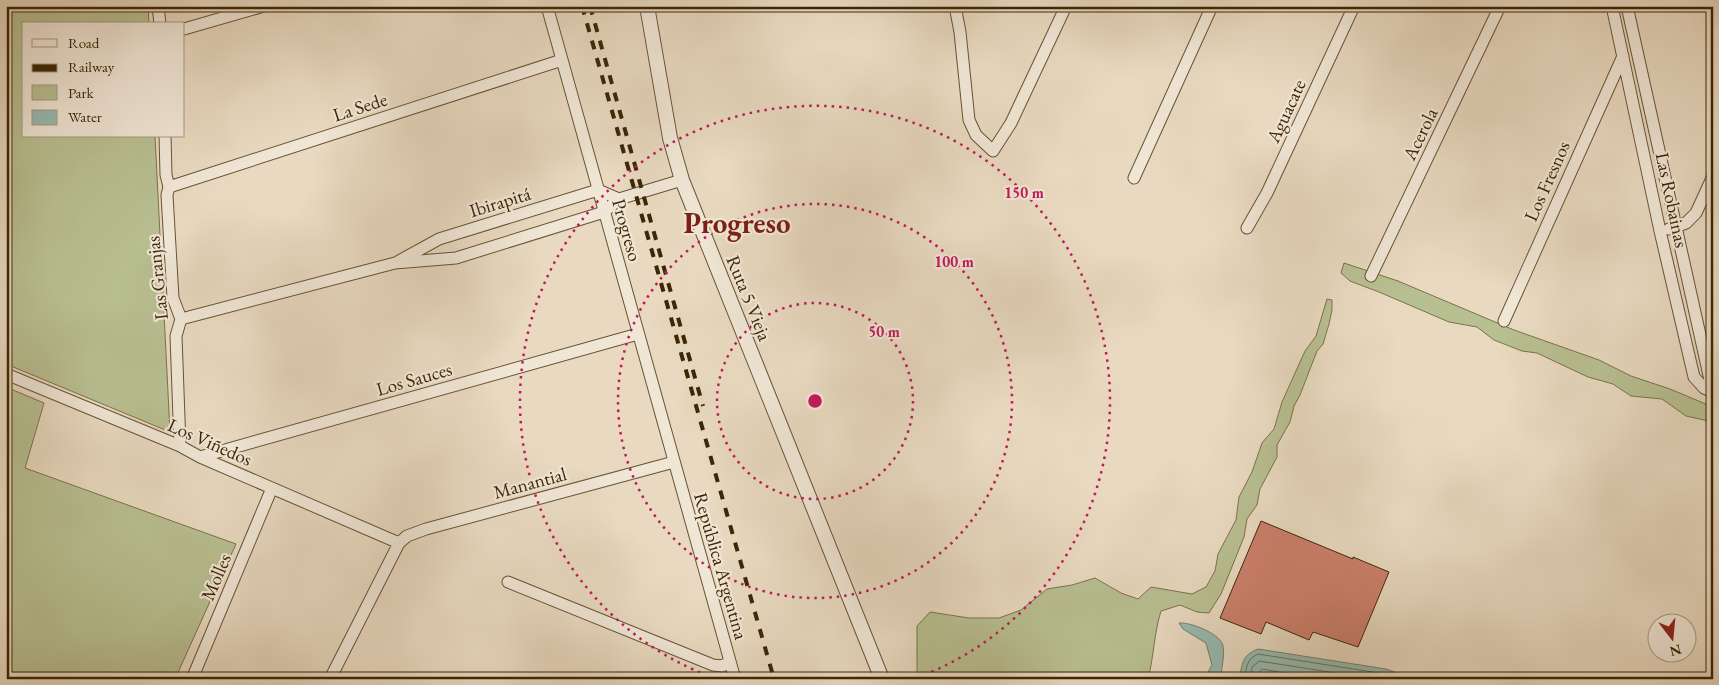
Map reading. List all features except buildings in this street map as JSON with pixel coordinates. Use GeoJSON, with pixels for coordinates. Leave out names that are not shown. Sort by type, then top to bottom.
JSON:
{"type":"FeatureCollection","features":[{"type":"Feature","properties":{"kind":"street"},"geometry":{"type":"LineString","coordinates":[[158,6],[160,22]]}},
{"type":"Feature","properties":{"kind":"street"},"geometry":{"type":"LineString","coordinates":[[185,29],[264,6]]}},
{"type":"Feature","properties":{"kind":"street","name":"Progreso"},"geometry":{"type":"LineString","coordinates":[[547,6],[674,462]]}},
{"type":"Feature","properties":{"kind":"street","name":"Ruta 5 Vieja"},"geometry":{"type":"LineString","coordinates":[[647,6],[670,138],[682,180],[882,679]]}},
{"type":"Feature","properties":{"kind":"street"},"geometry":{"type":"LineString","coordinates":[[955,6],[960,32],[969,120],[976,135],[993,151],[1011,123],[1066,6]]}},
{"type":"Feature","properties":{"kind":"street"},"geometry":{"type":"LineString","coordinates":[[1134,178],[1212,6]]}},
{"type":"Feature","properties":{"kind":"street","name":"Aguacate"},"geometry":{"type":"LineString","coordinates":[[1247,228],[1267,194],[1354,6]]}},
{"type":"Feature","properties":{"kind":"street","name":"Acerola"},"geometry":{"type":"LineString","coordinates":[[1371,276],[1500,6]]}},
{"type":"Feature","properties":{"kind":"street","name":"Las Robainas"},"geometry":{"type":"LineString","coordinates":[[1612,6],[1660,231],[1694,377],[1704,388],[1713,392]]}},
{"type":"Feature","properties":{"kind":"street","name":"Las Robainas"},"geometry":{"type":"LineString","coordinates":[[1627,6],[1710,380],[1713,386]]}},
{"type":"Feature","properties":{"kind":"street","name":"Los Fresnos"},"geometry":{"type":"LineString","coordinates":[[1504,321],[1623,56]]}},
{"type":"Feature","properties":{"kind":"street","name":"La Sede"},"geometry":{"type":"LineString","coordinates":[[169,187],[562,60]]}},
{"type":"Feature","properties":{"kind":"street","name":"Las Granjas"},"geometry":{"type":"LineString","coordinates":[[165,138],[174,298],[181,319],[176,336],[180,446]]}},
{"type":"Feature","properties":{"kind":"street"},"geometry":{"type":"LineString","coordinates":[[1660,231],[1686,223],[1696,213],[1713,176]]}},
{"type":"Feature","properties":{"kind":"street","name":"Ibirapitá"},"geometry":{"type":"LineString","coordinates":[[181,319],[395,263],[456,258],[604,212],[619,199],[682,180]]}},
{"type":"Feature","properties":{"kind":"street"},"geometry":{"type":"LineString","coordinates":[[598,190],[619,199]]}},
{"type":"Feature","properties":{"kind":"street","name":"Ibirapitá"},"geometry":{"type":"LineString","coordinates":[[395,263],[438,239],[598,190]]}},
{"type":"Feature","properties":{"kind":"street","name":"Los Sauces"},"geometry":{"type":"LineString","coordinates":[[200,457],[638,334]]}},
{"type":"Feature","properties":{"kind":"street","name":"Los Viñedos"},"geometry":{"type":"LineString","coordinates":[[6,374],[180,446],[200,457],[399,543]]}},
{"type":"Feature","properties":{"kind":"street","name":"Manantial"},"geometry":{"type":"LineString","coordinates":[[399,543],[407,536],[419,531],[674,462]]}},
{"type":"Feature","properties":{"kind":"street","name":"República Argentina"},"geometry":{"type":"LineString","coordinates":[[674,462],[735,679]]}},
{"type":"Feature","properties":{"kind":"street","name":"Molles"},"geometry":{"type":"LineString","coordinates":[[192,679],[272,488]]}},
{"type":"Feature","properties":{"kind":"street"},"geometry":{"type":"LineString","coordinates":[[330,679],[399,543]]}},
{"type":"Feature","properties":{"kind":"street"},"geometry":{"type":"LineString","coordinates":[[508,582],[713,665],[722,666],[730,662]]}},
{"type":"Feature","properties":{"kind":"green space"},"geometry":{"type":"Polygon","coordinates":[[[6,6],[148,6],[149,22],[22,22],[22,138],[155,138],[170,432],[6,364],[6,6]]]}},
{"type":"Feature","properties":{"kind":"green space"},"geometry":{"type":"Polygon","coordinates":[[[1344,263],[1398,281],[1514,330],[1599,360],[1631,376],[1670,389],[1713,407],[1713,422],[1686,416],[1662,399],[1631,396],[1613,384],[1588,377],[1537,353],[1522,351],[1494,340],[1477,327],[1449,322],[1350,281],[1341,273],[1344,263]]]}},
{"type":"Feature","properties":{"kind":"green space"},"geometry":{"type":"Polygon","coordinates":[[[1327,299],[1332,300],[1332,310],[1323,344],[1317,351],[1294,406],[1290,422],[1277,445],[1277,457],[1260,489],[1257,505],[1247,519],[1244,537],[1221,594],[1209,613],[1197,612],[1180,605],[1161,611],[1148,679],[917,679],[917,626],[930,612],[969,618],[999,618],[1021,610],[1047,589],[1072,585],[1095,578],[1121,593],[1138,599],[1151,587],[1192,594],[1206,587],[1215,571],[1218,554],[1236,520],[1239,497],[1252,472],[1262,443],[1274,429],[1282,402],[1305,351],[1316,336],[1327,299]]]}},
{"type":"Feature","properties":{"kind":"green space"},"geometry":{"type":"Polygon","coordinates":[[[6,387],[44,403],[25,468],[236,544],[175,679],[6,679],[6,387]]]}},
{"type":"Feature","properties":{"kind":"water"},"geometry":{"type":"Polygon","coordinates":[[[1179,623],[1191,624],[1205,630],[1217,637],[1221,642],[1224,654],[1221,679],[1204,679],[1212,665],[1206,643],[1183,629],[1179,623]]]}},
{"type":"Feature","properties":{"kind":"water"},"geometry":{"type":"Polygon","coordinates":[[[1258,649],[1386,669],[1408,677],[1445,679],[1239,679],[1242,664],[1246,657],[1258,649]]]}},
{"type":"Feature","properties":{"kind":"railway"},"geometry":{"type":"LineString","coordinates":[[582,6],[774,679]]}},
{"type":"Feature","properties":{"kind":"railway"},"geometry":{"type":"LineString","coordinates":[[590,6],[703,406]]}},
{"type":"Feature","properties":{"kind":"district","name":"Progreso"},"geometry":{"type":"Point","coordinates":[737,223]}}]}
